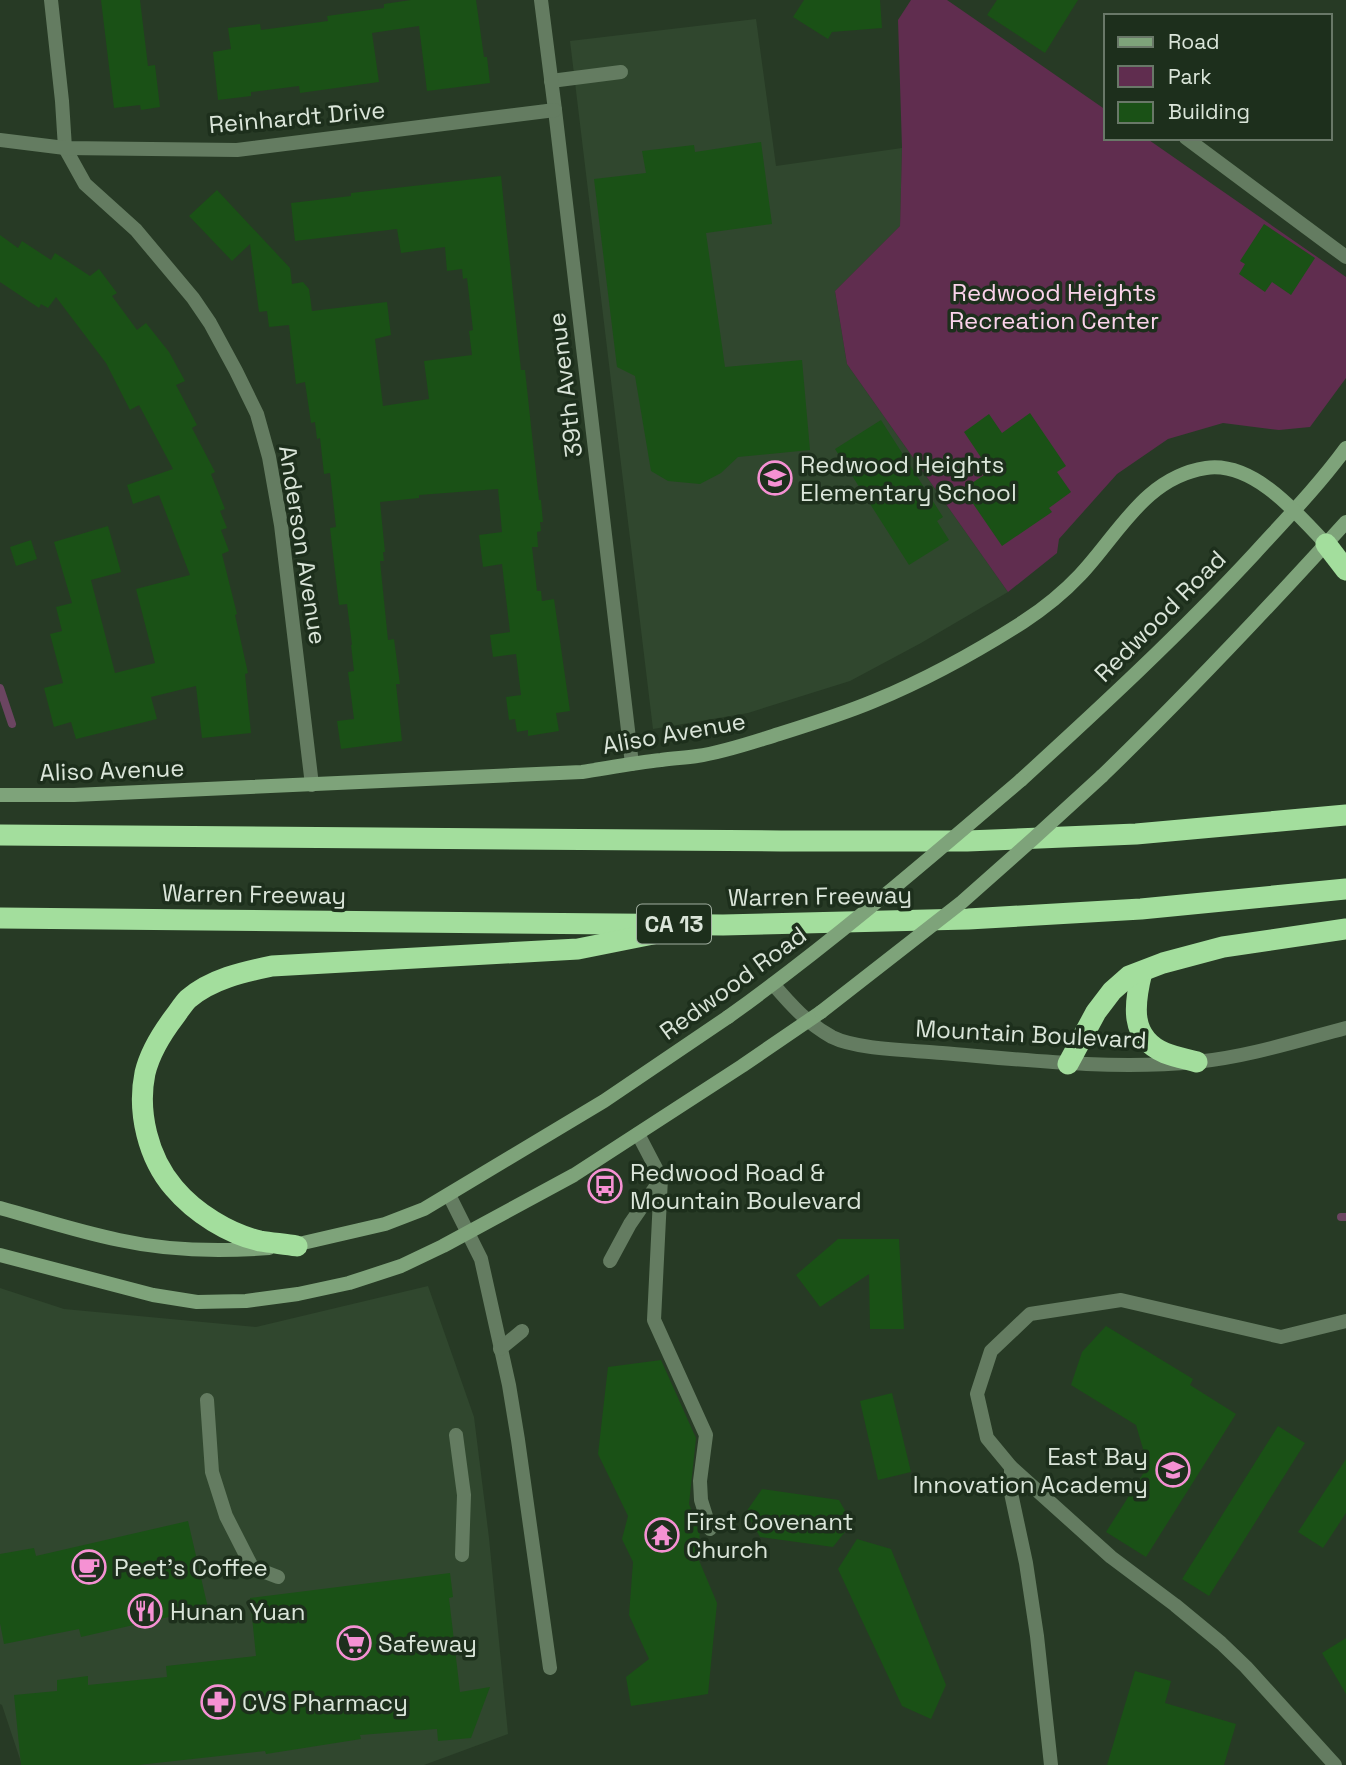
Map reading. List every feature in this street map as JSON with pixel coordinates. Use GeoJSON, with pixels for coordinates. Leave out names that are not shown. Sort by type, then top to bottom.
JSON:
{"type":"FeatureCollection","features":[{"type":"Feature","properties":{"kind":"highway"},"geometry":{"type":"LineString","coordinates":[[1326,544],[1346,570]]}},
{"type":"Feature","properties":{"kind":"highway"},"geometry":{"type":"LineString","coordinates":[[0,835],[967,841],[1136,834],[1346,815]]}},
{"type":"Feature","properties":{"kind":"highway","name":"Warren Freeway"},"geometry":{"type":"LineString","coordinates":[[0,918],[723,925],[981,919],[1141,909],[1346,889]]}},
{"type":"Feature","properties":{"kind":"highway"},"geometry":{"type":"LineString","coordinates":[[298,1246],[259,1240],[217,1223],[176,1190],[156,1160],[145,1124],[142,1099],[146,1071],[155,1046],[188,999],[239,972],[272,966],[578,949],[670,930],[723,925]]}},
{"type":"Feature","properties":{"kind":"highway"},"geometry":{"type":"LineString","coordinates":[[1068,1064],[1096,1012],[1112,991],[1129,976],[1163,963],[1223,947],[1346,929]]}},
{"type":"Feature","properties":{"kind":"highway"},"geometry":{"type":"LineString","coordinates":[[1142,972],[1135,1015],[1140,1030],[1149,1043],[1165,1053],[1197,1062]]}},
{"type":"Feature","properties":{"kind":"main road","name":"Redwood Road"},"geometry":{"type":"LineString","coordinates":[[0,1208],[120,1241],[207,1251],[298,1246],[385,1224],[424,1209],[449,1195],[604,1101],[728,1017],[870,909],[1021,780],[1161,649],[1294,510],[1346,448]]}},
{"type":"Feature","properties":{"kind":"main road","name":"Aliso Avenue"},"geometry":{"type":"LineString","coordinates":[[0,795],[74,795],[558,774],[698,756],[758,741],[874,701],[927,677],[1025,621],[1080,576],[1145,498],[1162,485],[1192,471],[1209,467],[1240,471],[1260,483],[1294,510],[1326,544]]}},
{"type":"Feature","properties":{"kind":"main road"},"geometry":{"type":"LineString","coordinates":[[0,1255],[153,1295],[197,1301],[246,1301],[298,1294],[349,1283],[401,1266],[575,1175],[809,1021],[962,902],[1102,776],[1209,670],[1346,522]]}},
{"type":"Feature","properties":{"kind":"street","name":"Anderson Avenue"},"geometry":{"type":"LineString","coordinates":[[51,0],[65,148],[85,184],[136,230],[193,298],[210,323],[257,414],[269,457],[281,525],[312,785]]}},
{"type":"Feature","properties":{"kind":"street","name":"39th Avenue"},"geometry":{"type":"LineString","coordinates":[[541,0],[632,764]]}},
{"type":"Feature","properties":{"kind":"street"},"geometry":{"type":"LineString","coordinates":[[551,81],[621,72]]}},
{"type":"Feature","properties":{"kind":"street","name":"Reinhardt Drive"},"geometry":{"type":"LineString","coordinates":[[0,140],[65,148],[237,149],[555,110]]}},
{"type":"Feature","properties":{"kind":"street"},"geometry":{"type":"LineString","coordinates":[[1189,140],[1346,257]]}},
{"type":"Feature","properties":{"kind":"street","name":"Mountain Boulevard"},"geometry":{"type":"LineString","coordinates":[[773,984],[796,1012],[834,1038],[859,1044],[1068,1064],[1197,1062],[1262,1050],[1346,1028]]}},
{"type":"Feature","properties":{"kind":"street"},"geometry":{"type":"LineString","coordinates":[[638,1134],[661,1178],[654,1320],[706,1435],[700,1481],[701,1500],[710,1529]]}},
{"type":"Feature","properties":{"kind":"street"},"geometry":{"type":"LineString","coordinates":[[610,1261],[630,1224],[661,1178]]}},
{"type":"Feature","properties":{"kind":"street"},"geometry":{"type":"LineString","coordinates":[[449,1195],[481,1259],[519,1440],[550,1668]]}},
{"type":"Feature","properties":{"kind":"street"},"geometry":{"type":"LineString","coordinates":[[1335,1765],[1229,1651],[1175,1605],[1111,1557],[1011,1466],[987,1438],[977,1394],[990,1351],[1030,1314],[1121,1300],[1281,1337],[1346,1321]]}},
{"type":"Feature","properties":{"kind":"street"},"geometry":{"type":"LineString","coordinates":[[500,1349],[522,1331]]}},
{"type":"Feature","properties":{"kind":"street"},"geometry":{"type":"LineString","coordinates":[[207,1400],[212,1472],[226,1516],[252,1567],[278,1577]]}},
{"type":"Feature","properties":{"kind":"street"},"geometry":{"type":"LineString","coordinates":[[456,1435],[464,1495],[462,1555]]}},
{"type":"Feature","properties":{"kind":"street"},"geometry":{"type":"LineString","coordinates":[[1011,1466],[1012,1493],[1037,1636],[1051,1765]]}},
{"type":"Feature","properties":{"kind":"shaded area","name":"Redwood Heights Elementary School"},"geometry":{"type":"Polygon","coordinates":[[[756,19],[776,166],[902,148],[900,226],[835,291],[847,364],[1008,592],[850,681],[748,713],[653,729],[570,41],[756,19]]]}},
{"type":"Feature","properties":{"kind":"shaded area"},"geometry":{"type":"Polygon","coordinates":[[[428,1286],[474,1417],[508,1734],[424,1765],[22,1765],[0,1704],[0,1288],[64,1309],[256,1327],[428,1286]]]}},
{"type":"Feature","properties":{"kind":"green space","name":"Redwood Heights Recreation Center"},"geometry":{"type":"Polygon","coordinates":[[[911,0],[947,0],[1104,109],[1104,140],[1149,140],[1346,277],[1346,378],[1310,427],[1279,430],[1223,423],[1168,439],[1117,474],[1059,539],[1057,553],[1008,592],[847,364],[835,291],[900,226],[902,148],[898,20],[911,0]]]}},
{"type":"Feature","properties":{"kind":"building"},"geometry":{"type":"Polygon","coordinates":[[[101,0],[140,0],[148,66],[155,65],[160,107],[141,110],[140,105],[114,108],[101,0]]]}},
{"type":"Feature","properties":{"kind":"building"},"geometry":{"type":"Polygon","coordinates":[[[411,0],[476,0],[490,83],[427,91],[419,26],[372,33],[379,82],[300,93],[299,86],[251,92],[251,96],[218,100],[213,52],[231,49],[228,28],[260,24],[261,30],[328,21],[327,16],[384,8],[384,4],[411,0]]]}},
{"type":"Feature","properties":{"kind":"building"},"geometry":{"type":"Polygon","coordinates":[[[804,0],[880,0],[882,28],[832,32],[828,39],[793,17],[804,0]]]}},
{"type":"Feature","properties":{"kind":"building"},"geometry":{"type":"Polygon","coordinates":[[[997,0],[1078,0],[1045,53],[987,15],[997,0]]]}},
{"type":"Feature","properties":{"kind":"building"},"geometry":{"type":"Polygon","coordinates":[[[761,142],[772,224],[706,233],[725,367],[802,360],[810,450],[738,457],[721,473],[700,484],[668,481],[651,471],[635,376],[617,367],[594,179],[646,173],[642,151],[694,145],[695,152],[761,142]]]}},
{"type":"Feature","properties":{"kind":"building"},"geometry":{"type":"Polygon","coordinates":[[[501,176],[521,370],[525,370],[543,522],[540,522],[541,531],[537,532],[538,547],[532,547],[537,591],[541,591],[542,601],[554,599],[570,711],[556,713],[559,731],[528,736],[528,730],[517,732],[515,719],[509,720],[506,697],[521,695],[516,654],[493,657],[490,635],[510,632],[502,564],[483,567],[479,535],[502,532],[498,489],[419,495],[419,498],[380,502],[385,552],[384,561],[380,561],[388,640],[394,639],[400,684],[396,684],[402,741],[341,749],[337,721],[354,719],[348,672],[354,671],[347,604],[339,605],[330,528],[336,527],[330,473],[324,474],[320,438],[317,439],[315,422],[311,423],[305,382],[296,384],[289,325],[269,327],[267,311],[259,312],[250,244],[232,261],[189,216],[217,190],[290,268],[292,284],[303,282],[309,289],[312,311],[387,302],[391,335],[375,339],[383,406],[429,399],[424,361],[472,355],[469,331],[473,330],[467,278],[463,279],[462,269],[447,271],[445,247],[401,253],[397,229],[295,241],[291,203],[351,196],[351,193],[501,176]]]}},
{"type":"Feature","properties":{"kind":"building"},"geometry":{"type":"Polygon","coordinates":[[[1264,224],[1315,258],[1291,295],[1272,282],[1265,292],[1239,274],[1245,264],[1240,261],[1264,224]]]}},
{"type":"Feature","properties":{"kind":"building"},"geometry":{"type":"Polygon","coordinates":[[[0,235],[18,248],[22,241],[51,260],[55,253],[90,276],[99,269],[117,293],[112,296],[137,330],[146,323],[169,352],[185,381],[176,385],[197,425],[192,428],[215,472],[211,474],[225,509],[220,511],[227,528],[221,530],[229,551],[222,554],[248,673],[245,674],[251,733],[202,738],[196,686],[151,697],[157,719],[76,739],[71,722],[54,727],[44,688],[63,683],[50,634],[62,631],[56,607],[72,603],[54,542],[108,526],[121,572],[91,580],[115,673],[155,663],[136,589],[190,575],[159,495],[133,504],[127,485],[173,469],[139,405],[130,410],[106,363],[56,297],[48,308],[41,304],[39,308],[0,282],[0,235]]]}},
{"type":"Feature","properties":{"kind":"building"},"geometry":{"type":"Polygon","coordinates":[[[1030,413],[1066,466],[1057,472],[1071,492],[1049,508],[1052,512],[1002,546],[963,489],[990,471],[964,432],[989,414],[1002,433],[1030,413]]]}},
{"type":"Feature","properties":{"kind":"building"},"geometry":{"type":"Polygon","coordinates":[[[881,420],[943,517],[937,521],[949,540],[909,565],[835,449],[881,420]]]}},
{"type":"Feature","properties":{"kind":"building"},"geometry":{"type":"Polygon","coordinates":[[[31,540],[37,559],[16,566],[10,547],[31,540]]]}},
{"type":"Feature","properties":{"kind":"building"},"geometry":{"type":"Polygon","coordinates":[[[838,1239],[899,1239],[904,1329],[870,1329],[869,1274],[820,1307],[796,1275],[838,1239]]]}},
{"type":"Feature","properties":{"kind":"building"},"geometry":{"type":"Polygon","coordinates":[[[1106,1326],[1193,1379],[1190,1385],[1236,1414],[1146,1557],[1106,1532],[1148,1466],[1136,1425],[1071,1385],[1082,1352],[1106,1326]]]}},
{"type":"Feature","properties":{"kind":"building","name":"First Covenant Church"},"geometry":{"type":"Polygon","coordinates":[[[661,1360],[696,1438],[689,1504],[700,1531],[698,1558],[717,1603],[708,1694],[631,1706],[626,1677],[649,1659],[629,1615],[633,1562],[622,1539],[628,1516],[598,1454],[608,1367],[661,1360]]]}},
{"type":"Feature","properties":{"kind":"building"},"geometry":{"type":"Polygon","coordinates":[[[892,1393],[911,1472],[878,1480],[860,1401],[892,1393]]]}},
{"type":"Feature","properties":{"kind":"building"},"geometry":{"type":"Polygon","coordinates":[[[1278,1426],[1305,1443],[1209,1596],[1182,1579],[1278,1426]]]}},
{"type":"Feature","properties":{"kind":"building"},"geometry":{"type":"Polygon","coordinates":[[[1346,1459],[1346,1513],[1323,1548],[1298,1532],[1346,1459]]]}},
{"type":"Feature","properties":{"kind":"building"},"geometry":{"type":"Polygon","coordinates":[[[762,1489],[839,1500],[852,1523],[833,1547],[760,1537],[746,1512],[762,1489]]]}},
{"type":"Feature","properties":{"kind":"building"},"geometry":{"type":"Polygon","coordinates":[[[188,1521],[208,1608],[81,1637],[79,1629],[4,1644],[0,1623],[0,1554],[34,1548],[36,1556],[188,1521]]]}},
{"type":"Feature","properties":{"kind":"building"},"geometry":{"type":"Polygon","coordinates":[[[857,1539],[891,1549],[946,1685],[931,1719],[902,1706],[838,1569],[857,1539]]]}},
{"type":"Feature","properties":{"kind":"building"},"geometry":{"type":"Polygon","coordinates":[[[450,1573],[453,1597],[449,1598],[460,1692],[490,1687],[471,1738],[438,1741],[437,1729],[360,1735],[361,1739],[266,1754],[265,1751],[138,1765],[21,1765],[14,1695],[57,1691],[57,1680],[88,1676],[88,1685],[167,1677],[166,1666],[256,1656],[250,1598],[450,1573]]]}},
{"type":"Feature","properties":{"kind":"building"},"geometry":{"type":"Polygon","coordinates":[[[1346,1638],[1346,1694],[1322,1653],[1346,1638]]]}},
{"type":"Feature","properties":{"kind":"building"},"geometry":{"type":"Polygon","coordinates":[[[1135,1671],[1171,1681],[1165,1703],[1236,1724],[1224,1765],[1107,1765],[1135,1671]]]}},
{"type":"Feature","properties":{"kind":"waterway"},"geometry":{"type":"LineString","coordinates":[[0,688],[12,724]]}},
{"type":"Feature","properties":{"kind":"waterway"},"geometry":{"type":"LineString","coordinates":[[1341,1217],[1346,1217]]}},
{"type":"Feature","properties":{"kind":"place","name":"Redwood Heights Elementary School"},"geometry":{"type":"Point","coordinates":[775,478]}},
{"type":"Feature","properties":{"kind":"place","name":"Redwood Road & Mountain Boulevard"},"geometry":{"type":"Point","coordinates":[605,1186]}},
{"type":"Feature","properties":{"kind":"place","name":"East Bay Innovation Academy"},"geometry":{"type":"Point","coordinates":[1173,1470]}},
{"type":"Feature","properties":{"kind":"place","name":"First Covenant Church"},"geometry":{"type":"Point","coordinates":[662,1535]}},
{"type":"Feature","properties":{"kind":"place","name":"Peet's Coffee"},"geometry":{"type":"Point","coordinates":[89,1567]}},
{"type":"Feature","properties":{"kind":"place","name":"Hunan Yuan"},"geometry":{"type":"Point","coordinates":[145,1611]}},
{"type":"Feature","properties":{"kind":"place","name":"Safeway"},"geometry":{"type":"Point","coordinates":[354,1643]}},
{"type":"Feature","properties":{"kind":"place","name":"CVS Pharmacy"},"geometry":{"type":"Point","coordinates":[218,1702]}}]}
